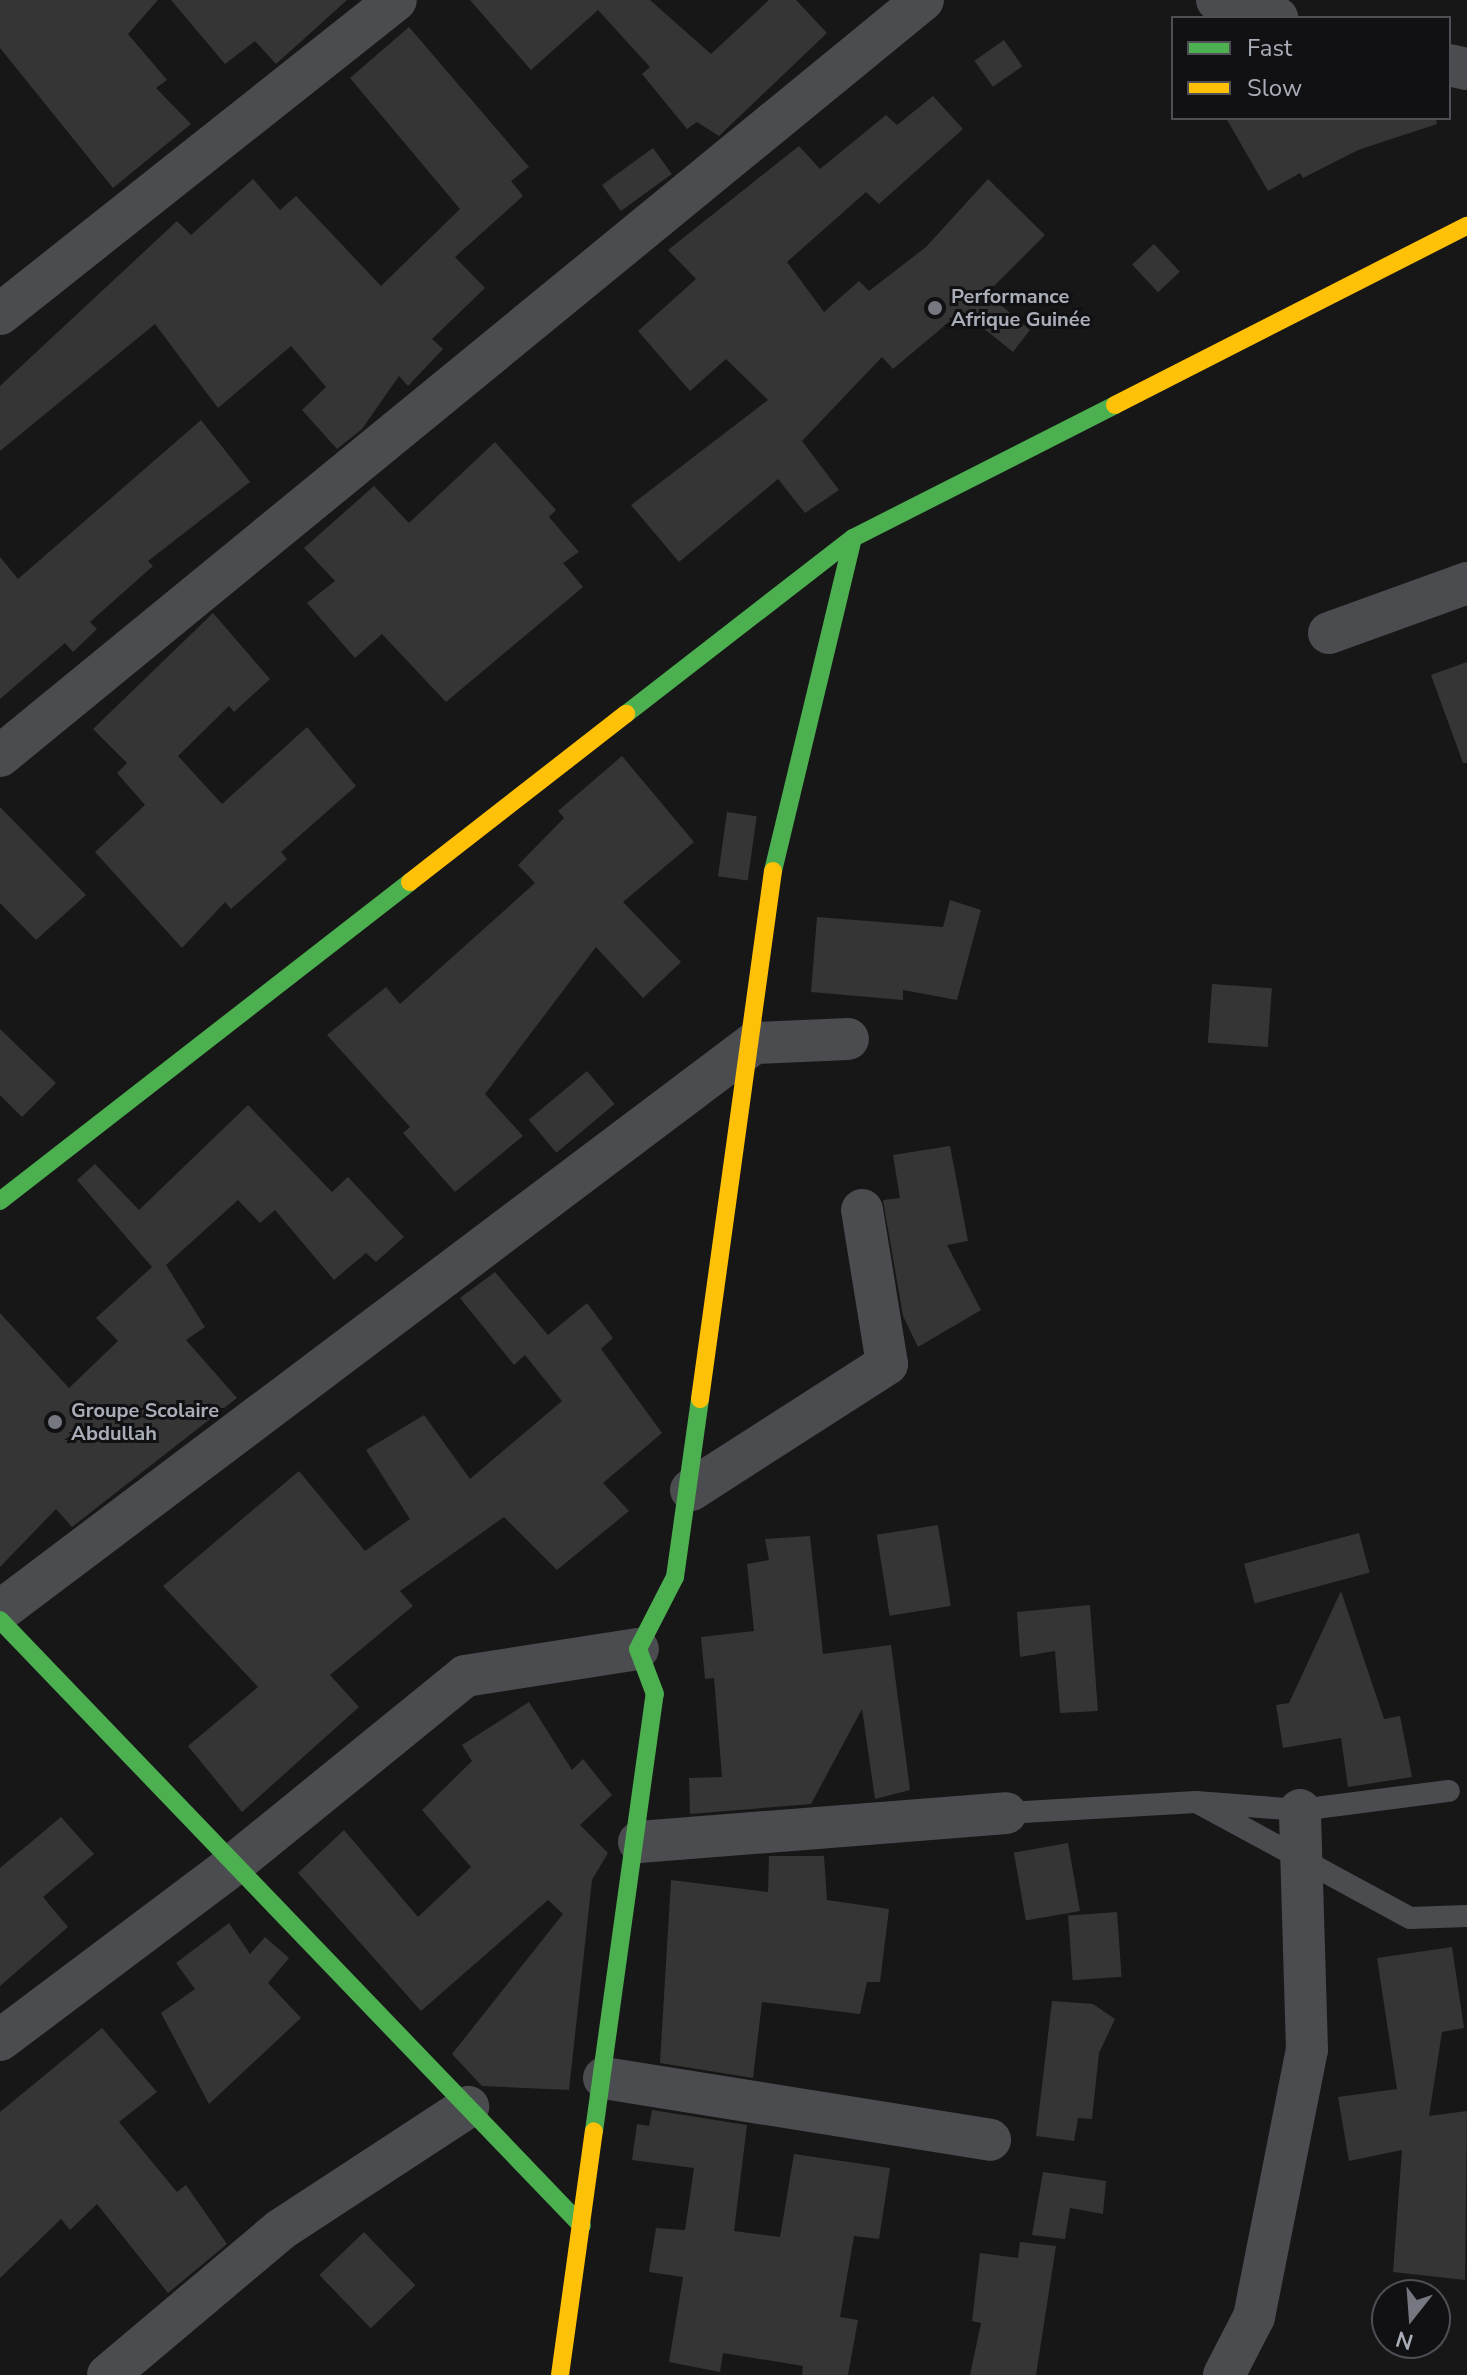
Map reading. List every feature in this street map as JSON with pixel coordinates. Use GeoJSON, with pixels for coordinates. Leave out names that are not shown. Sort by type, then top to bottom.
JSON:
{"type":"FeatureCollection","features":[{"type":"Feature","properties":{"kind":"street"},"geometry":{"type":"LineString","coordinates":[[0,314],[396,0]]}},
{"type":"Feature","properties":{"kind":"street"},"geometry":{"type":"LineString","coordinates":[[0,756],[923,0]]}},
{"type":"Feature","properties":{"kind":"street"},"geometry":{"type":"LineString","coordinates":[[1217,0],[1270,16]]}},
{"type":"Feature","properties":{"kind":"street"},"geometry":{"type":"LineString","coordinates":[[0,1201],[853,538],[1467,226]]}},
{"type":"Feature","properties":{"kind":"street"},"geometry":{"type":"LineString","coordinates":[[560,2375],[639,1842],[655,1694],[638,1649],[675,1577],[691,1490],[754,1043],[777,839],[853,538]]}},
{"type":"Feature","properties":{"kind":"street"},"geometry":{"type":"LineString","coordinates":[[1329,633],[1467,583]]}},
{"type":"Feature","properties":{"kind":"street"},"geometry":{"type":"LineString","coordinates":[[0,1611],[754,1043],[848,1039]]}},
{"type":"Feature","properties":{"kind":"street"},"geometry":{"type":"LineString","coordinates":[[691,1490],[887,1364],[862,1210]]}},
{"type":"Feature","properties":{"kind":"street"},"geometry":{"type":"LineString","coordinates":[[0,1620],[582,2226]]}},
{"type":"Feature","properties":{"kind":"street"},"geometry":{"type":"LineString","coordinates":[[0,2040],[234,1864],[465,1676],[638,1649]]}},
{"type":"Feature","properties":{"kind":"street"},"geometry":{"type":"LineString","coordinates":[[1224,2375],[1254,2317],[1307,2050],[1300,1810]]}},
{"type":"Feature","properties":{"kind":"street"},"geometry":{"type":"LineString","coordinates":[[639,1842],[1006,1813]]}},
{"type":"Feature","properties":{"kind":"street"},"geometry":{"type":"LineString","coordinates":[[604,2078],[990,2140]]}},
{"type":"Feature","properties":{"kind":"street"},"geometry":{"type":"LineString","coordinates":[[108,2375],[280,2230],[468,2107]]}},
{"type":"Feature","properties":{"kind":"lane"},"geometry":{"type":"LineString","coordinates":[[1006,1813],[1196,1802],[1300,1810],[1449,1791]]}},
{"type":"Feature","properties":{"kind":"lane"},"geometry":{"type":"LineString","coordinates":[[1196,1802],[1302,1863],[1410,1918],[1467,1916]]}},
{"type":"Feature","properties":{"kind":"building"},"geometry":{"type":"Polygon","coordinates":[[[0,0],[158,0],[128,34],[167,80],[156,88],[191,124],[113,188],[0,48],[0,0]]]}},
{"type":"Feature","properties":{"kind":"building"},"geometry":{"type":"Polygon","coordinates":[[[171,0],[347,0],[276,64],[255,41],[225,64],[171,0]]]}},
{"type":"Feature","properties":{"kind":"building"},"geometry":{"type":"Polygon","coordinates":[[[470,0],[650,0],[711,54],[769,0],[796,0],[827,33],[719,136],[697,122],[687,129],[642,74],[650,67],[598,10],[531,70],[470,0]]]}},
{"type":"Feature","properties":{"kind":"building"},"geometry":{"type":"Polygon","coordinates":[[[409,27],[529,167],[511,181],[523,196],[455,257],[485,288],[432,339],[443,349],[408,386],[399,376],[362,429],[337,449],[302,410],[326,387],[291,346],[218,408],[155,324],[0,451],[0,386],[177,221],[191,235],[253,179],[280,210],[296,196],[381,286],[460,209],[350,78],[409,27]]]}},
{"type":"Feature","properties":{"kind":"building"},"geometry":{"type":"Polygon","coordinates":[[[1004,40],[1022,66],[993,87],[975,61],[1004,40]]]}},
{"type":"Feature","properties":{"kind":"building"},"geometry":{"type":"Polygon","coordinates":[[[933,96],[963,129],[879,204],[866,192],[787,262],[824,312],[859,281],[869,291],[926,247],[988,179],[1045,235],[987,293],[1030,330],[1013,352],[962,311],[893,369],[882,357],[802,441],[839,490],[805,513],[778,479],[679,562],[631,505],[768,400],[726,359],[690,391],[638,331],[696,279],[668,250],[799,146],[820,169],[886,115],[897,125],[933,96]]]}},
{"type":"Feature","properties":{"kind":"building"},"geometry":{"type":"Polygon","coordinates":[[[1227,120],[1436,120],[1437,124],[1358,150],[1303,178],[1300,173],[1268,191],[1227,120]]]}},
{"type":"Feature","properties":{"kind":"building"},"geometry":{"type":"Polygon","coordinates":[[[653,148],[672,174],[621,211],[602,185],[653,148]]]}},
{"type":"Feature","properties":{"kind":"building"},"geometry":{"type":"Polygon","coordinates":[[[1154,244],[1180,272],[1158,292],[1132,264],[1154,244]]]}},
{"type":"Feature","properties":{"kind":"building"},"geometry":{"type":"Polygon","coordinates":[[[201,420],[250,482],[148,561],[153,566],[90,622],[97,629],[73,652],[65,643],[0,699],[0,557],[18,579],[201,420]]]}},
{"type":"Feature","properties":{"kind":"building"},"geometry":{"type":"Polygon","coordinates":[[[495,442],[556,510],[549,517],[579,552],[563,563],[583,587],[446,702],[382,634],[355,658],[307,603],[335,581],[304,548],[374,486],[409,523],[495,442]]]}},
{"type":"Feature","properties":{"kind":"building"},"geometry":{"type":"Polygon","coordinates":[[[213,613],[270,679],[234,712],[229,706],[178,756],[222,804],[307,727],[356,786],[281,852],[287,859],[231,909],[225,902],[182,948],[95,852],[145,805],[117,773],[127,763],[93,729],[213,613]]]}},
{"type":"Feature","properties":{"kind":"building"},"geometry":{"type":"Polygon","coordinates":[[[1467,662],[1467,763],[1463,763],[1431,675],[1467,662]]]}},
{"type":"Feature","properties":{"kind":"building"},"geometry":{"type":"Polygon","coordinates":[[[622,756],[694,842],[623,902],[681,962],[643,998],[596,947],[485,1094],[523,1136],[455,1192],[403,1133],[410,1127],[327,1035],[386,987],[400,1004],[535,883],[518,865],[564,818],[558,811],[622,756]]]}},
{"type":"Feature","properties":{"kind":"building"},"geometry":{"type":"Polygon","coordinates":[[[0,807],[86,895],[36,940],[0,903],[0,807]]]}},
{"type":"Feature","properties":{"kind":"building"},"geometry":{"type":"Polygon","coordinates":[[[727,812],[757,816],[748,881],[718,876],[727,812]]]}},
{"type":"Feature","properties":{"kind":"building"},"geometry":{"type":"Polygon","coordinates":[[[950,900],[981,910],[957,1000],[903,990],[903,1000],[811,992],[817,917],[943,927],[950,900]]]}},
{"type":"Feature","properties":{"kind":"building"},"geometry":{"type":"Polygon","coordinates":[[[1212,984],[1272,988],[1268,1047],[1208,1043],[1212,984]]]}},
{"type":"Feature","properties":{"kind":"building"},"geometry":{"type":"Polygon","coordinates":[[[0,1029],[56,1083],[22,1117],[0,1095],[0,1029]]]}},
{"type":"Feature","properties":{"kind":"building"},"geometry":{"type":"Polygon","coordinates":[[[587,1071],[615,1104],[556,1153],[529,1120],[587,1071]]]}},
{"type":"Feature","properties":{"kind":"building"},"geometry":{"type":"Polygon","coordinates":[[[248,1105],[332,1192],[348,1177],[404,1237],[376,1262],[366,1253],[334,1280],[275,1210],[260,1223],[238,1200],[166,1265],[205,1327],[186,1340],[237,1398],[72,1527],[56,1509],[0,1567],[0,1313],[69,1388],[118,1341],[96,1318],[152,1267],[77,1180],[95,1164],[139,1210],[248,1105]]]}},
{"type":"Feature","properties":{"kind":"building"},"geometry":{"type":"Polygon","coordinates":[[[950,1146],[968,1241],[947,1245],[981,1310],[918,1347],[903,1316],[883,1200],[900,1198],[893,1155],[950,1146]]]}},
{"type":"Feature","properties":{"kind":"building"},"geometry":{"type":"Polygon","coordinates":[[[495,1272],[548,1335],[587,1303],[613,1338],[601,1349],[662,1433],[603,1483],[629,1511],[557,1570],[504,1517],[400,1591],[413,1606],[330,1675],[359,1707],[242,1812],[188,1746],[258,1687],[163,1586],[299,1471],[365,1551],[410,1519],[366,1450],[424,1415],[470,1479],[562,1401],[525,1355],[514,1365],[460,1298],[495,1272]]]}},
{"type":"Feature","properties":{"kind":"building"},"geometry":{"type":"Polygon","coordinates":[[[938,1525],[951,1606],[890,1616],[877,1535],[938,1525]]]}},
{"type":"Feature","properties":{"kind":"building"},"geometry":{"type":"Polygon","coordinates":[[[1359,1533],[1370,1573],[1255,1603],[1244,1564],[1359,1533]]]}},
{"type":"Feature","properties":{"kind":"building"},"geometry":{"type":"Polygon","coordinates":[[[810,1536],[823,1654],[891,1645],[910,1790],[875,1799],[862,1709],[811,1804],[690,1814],[689,1778],[722,1777],[714,1678],[705,1679],[701,1637],[754,1631],[747,1564],[769,1560],[765,1539],[810,1536]]]}},
{"type":"Feature","properties":{"kind":"building"},"geometry":{"type":"Polygon","coordinates":[[[1341,1591],[1384,1719],[1400,1716],[1412,1777],[1348,1787],[1341,1738],[1283,1748],[1276,1705],[1289,1703],[1341,1591]]]}},
{"type":"Feature","properties":{"kind":"building"},"geometry":{"type":"Polygon","coordinates":[[[1090,1605],[1098,1711],[1060,1713],[1055,1651],[1020,1657],[1017,1612],[1090,1605]]]}},
{"type":"Feature","properties":{"kind":"building"},"geometry":{"type":"Polygon","coordinates":[[[529,1702],[572,1770],[583,1759],[612,1795],[580,1825],[608,1853],[592,1880],[569,2090],[482,2086],[452,2054],[563,1914],[548,1900],[421,2011],[298,1873],[344,1830],[418,1917],[471,1867],[422,1810],[472,1761],[462,1745],[529,1702]]]}},
{"type":"Feature","properties":{"kind":"building"},"geometry":{"type":"Polygon","coordinates":[[[61,1817],[94,1854],[43,1897],[68,1927],[0,1986],[0,1868],[61,1817]]]}},
{"type":"Feature","properties":{"kind":"building"},"geometry":{"type":"Polygon","coordinates":[[[1068,1843],[1080,1911],[1026,1921],[1014,1853],[1068,1843]]]}},
{"type":"Feature","properties":{"kind":"building"},"geometry":{"type":"Polygon","coordinates":[[[769,1856],[824,1856],[827,1900],[889,1909],[880,1982],[867,1982],[860,2014],[762,2002],[753,2078],[660,2063],[671,1880],[768,1892],[769,1856]]]}},
{"type":"Feature","properties":{"kind":"building"},"geometry":{"type":"Polygon","coordinates":[[[1117,1912],[1122,1977],[1073,1980],[1068,1915],[1117,1912]]]}},
{"type":"Feature","properties":{"kind":"building"},"geometry":{"type":"Polygon","coordinates":[[[229,1923],[250,1954],[265,1937],[289,1958],[268,1983],[301,2018],[209,2104],[161,2013],[195,1989],[176,1963],[229,1923]]]}},
{"type":"Feature","properties":{"kind":"building"},"geometry":{"type":"Polygon","coordinates":[[[1452,1947],[1464,2028],[1442,2032],[1429,2116],[1467,2111],[1465,2280],[1393,2272],[1402,2150],[1349,2161],[1338,2097],[1397,2089],[1377,1958],[1452,1947]]]}},
{"type":"Feature","properties":{"kind":"building"},"geometry":{"type":"Polygon","coordinates":[[[1052,2001],[1093,2004],[1115,2019],[1099,2053],[1092,2119],[1078,2118],[1074,2141],[1036,2136],[1052,2001]]]}},
{"type":"Feature","properties":{"kind":"building"},"geometry":{"type":"Polygon","coordinates":[[[102,2028],[157,2092],[119,2122],[177,2192],[186,2185],[227,2244],[168,2293],[97,2204],[70,2230],[61,2219],[0,2278],[0,2112],[102,2028]]]}},
{"type":"Feature","properties":{"kind":"building"},"geometry":{"type":"Polygon","coordinates":[[[652,2110],[747,2125],[734,2231],[780,2237],[794,2154],[890,2168],[879,2239],[854,2236],[840,2317],[858,2320],[848,2375],[802,2375],[803,2366],[723,2353],[720,2372],[669,2362],[683,2277],[649,2272],[656,2228],[685,2230],[694,2168],[632,2160],[637,2124],[649,2126],[652,2110]]]}},
{"type":"Feature","properties":{"kind":"building"},"geometry":{"type":"Polygon","coordinates":[[[1043,2172],[1106,2181],[1103,2214],[1070,2208],[1065,2239],[1032,2235],[1043,2172]]]}},
{"type":"Feature","properties":{"kind":"building"},"geometry":{"type":"Polygon","coordinates":[[[364,2232],[415,2285],[371,2328],[319,2275],[364,2232]]]}},
{"type":"Feature","properties":{"kind":"building"},"geometry":{"type":"Polygon","coordinates":[[[1020,2242],[1056,2246],[1036,2375],[970,2375],[981,2323],[972,2321],[980,2253],[1018,2258],[1020,2242]]]}},
{"type":"Feature","properties":{"kind":"traffic: fast"},"geometry":{"type":"LineString","coordinates":[[626,714],[853,538],[1115,405]]}},
{"type":"Feature","properties":{"kind":"traffic: fast"},"geometry":{"type":"LineString","coordinates":[[773,871],[853,538]]}},
{"type":"Feature","properties":{"kind":"traffic: fast"},"geometry":{"type":"LineString","coordinates":[[0,1201],[410,882]]}},
{"type":"Feature","properties":{"kind":"traffic: fast"},"geometry":{"type":"LineString","coordinates":[[594,2131],[655,1694],[638,1649],[675,1577],[700,1399]]}},
{"type":"Feature","properties":{"kind":"traffic: fast"},"geometry":{"type":"LineString","coordinates":[[0,1620],[582,2226]]}},
{"type":"Feature","properties":{"kind":"traffic: slow"},"geometry":{"type":"LineString","coordinates":[[1115,405],[1467,226]]}},
{"type":"Feature","properties":{"kind":"traffic: slow"},"geometry":{"type":"LineString","coordinates":[[410,882],[626,714]]}},
{"type":"Feature","properties":{"kind":"traffic: slow"},"geometry":{"type":"LineString","coordinates":[[700,1399],[773,871]]}},
{"type":"Feature","properties":{"kind":"traffic: slow"},"geometry":{"type":"LineString","coordinates":[[560,2375],[594,2131]]}},
{"type":"Feature","properties":{"kind":"place","name":"Performance Afrique Guinée"},"geometry":{"type":"Point","coordinates":[935,308]}},
{"type":"Feature","properties":{"kind":"place","name":"Groupe Scolaire Abdullah"},"geometry":{"type":"Point","coordinates":[55,1422]}}]}
